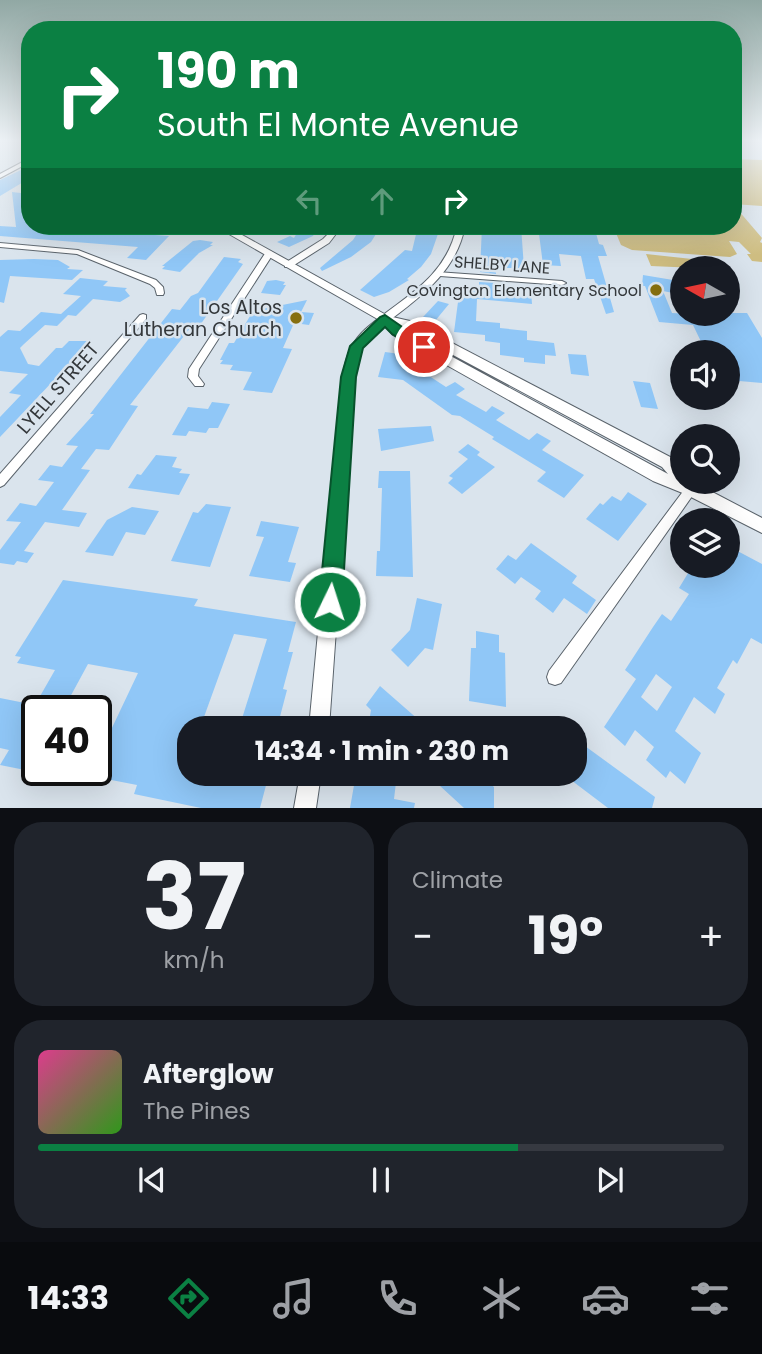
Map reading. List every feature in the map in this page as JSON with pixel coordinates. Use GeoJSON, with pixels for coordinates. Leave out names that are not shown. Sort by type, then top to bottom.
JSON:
{"type":"FeatureCollection","features":[{"type":"Feature","properties":{"kind":"main road"},"geometry":{"type":"LineString","coordinates":[[236,235],[385,319],[406,323],[670,465]]}},
{"type":"Feature","properties":{"kind":"main road"},"geometry":{"type":"LineString","coordinates":[[705,494],[762,526]]}},
{"type":"Feature","properties":{"kind":"street"},"geometry":{"type":"LineString","coordinates":[[288,265],[331,235]]}},
{"type":"Feature","properties":{"kind":"street"},"geometry":{"type":"LineString","coordinates":[[319,716],[348,377],[357,346],[440,274],[453,256],[459,235]]}},
{"type":"Feature","properties":{"kind":"street"},"geometry":{"type":"LineString","coordinates":[[0,245],[78,252],[153,282],[159,287],[160,293]]}},
{"type":"Feature","properties":{"kind":"street"},"geometry":{"type":"LineString","coordinates":[[199,384],[193,377],[194,369],[270,254]]}},
{"type":"Feature","properties":{"kind":"street","name":"SHELBY LANE"},"geometry":{"type":"LineString","coordinates":[[440,274],[562,283]]}},
{"type":"Feature","properties":{"kind":"street","name":"LYELL STREET"},"geometry":{"type":"LineString","coordinates":[[0,482],[143,317]]}},
{"type":"Feature","properties":{"kind":"street"},"geometry":{"type":"LineString","coordinates":[[555,677],[679,494]]}},
{"type":"Feature","properties":{"kind":"street"},"geometry":{"type":"LineString","coordinates":[[305,808],[309,786]]}},
{"type":"Feature","properties":{"kind":"shaded area"},"geometry":{"type":"Polygon","coordinates":[[[742,179],[762,179],[762,206],[742,205],[742,179]]]}},
{"type":"Feature","properties":{"kind":"shaded area"},"geometry":{"type":"Polygon","coordinates":[[[742,215],[762,238],[762,262],[752,261],[747,254],[751,254],[739,242],[729,241],[737,254],[732,256],[632,250],[621,245],[617,235],[742,235],[742,215]]]}},
{"type":"Feature","properties":{"kind":"shaded area"},"geometry":{"type":"Polygon","coordinates":[[[646,254],[670,257],[670,267],[651,266],[646,254]]]}},
{"type":"Feature","properties":{"kind":"building"},"geometry":{"type":"Polygon","coordinates":[[[21,179],[21,183],[0,196],[0,180],[21,179]]]}},
{"type":"Feature","properties":{"kind":"building"},"geometry":{"type":"Polygon","coordinates":[[[12,192],[21,193],[21,235],[169,236],[146,260],[127,258],[138,247],[0,236],[0,226],[16,227],[12,192]]]}},
{"type":"Feature","properties":{"kind":"building"},"geometry":{"type":"Polygon","coordinates":[[[296,235],[314,235],[289,247],[277,242],[290,236],[294,238],[296,235]]]}},
{"type":"Feature","properties":{"kind":"building"},"geometry":{"type":"Polygon","coordinates":[[[356,235],[375,235],[371,242],[351,257],[322,271],[320,268],[356,235]]]}},
{"type":"Feature","properties":{"kind":"building"},"geometry":{"type":"Polygon","coordinates":[[[416,235],[438,235],[431,254],[407,279],[409,280],[374,297],[360,290],[405,250],[412,251],[416,235]]]}},
{"type":"Feature","properties":{"kind":"building"},"geometry":{"type":"Polygon","coordinates":[[[482,235],[522,235],[524,268],[496,268],[496,274],[480,272],[482,235]]]}},
{"type":"Feature","properties":{"kind":"building"},"geometry":{"type":"Polygon","coordinates":[[[539,235],[596,235],[607,256],[598,256],[614,312],[606,314],[594,279],[586,279],[581,256],[559,254],[561,266],[543,265],[539,235]]]}},
{"type":"Feature","properties":{"kind":"building"},"geometry":{"type":"Polygon","coordinates":[[[193,241],[213,242],[210,245],[213,245],[199,253],[180,272],[162,269],[165,266],[162,266],[193,241]]]}},
{"type":"Feature","properties":{"kind":"building"},"geometry":{"type":"Polygon","coordinates":[[[224,257],[241,259],[238,262],[243,264],[198,328],[191,327],[130,405],[138,406],[109,450],[96,449],[81,469],[90,470],[62,510],[87,513],[79,527],[45,522],[24,551],[34,553],[27,563],[0,563],[0,550],[21,522],[6,521],[20,503],[36,506],[54,482],[38,480],[50,465],[62,467],[78,446],[66,445],[94,414],[90,414],[172,309],[180,310],[191,296],[198,293],[224,257]]]}},
{"type":"Feature","properties":{"kind":"building"},"geometry":{"type":"Polygon","coordinates":[[[0,260],[58,260],[70,267],[67,269],[83,270],[72,280],[10,276],[4,303],[0,302],[0,260]]]}},
{"type":"Feature","properties":{"kind":"building"},"geometry":{"type":"Polygon","coordinates":[[[643,275],[670,280],[670,292],[663,291],[670,308],[670,323],[659,322],[645,286],[642,286],[643,275]]]}},
{"type":"Feature","properties":{"kind":"building"},"geometry":{"type":"Polygon","coordinates":[[[80,278],[108,281],[103,286],[127,288],[125,290],[130,296],[120,302],[93,299],[76,316],[68,315],[57,326],[45,325],[20,348],[28,364],[39,366],[56,348],[62,348],[69,341],[91,341],[0,437],[0,417],[21,395],[9,393],[28,374],[0,371],[0,337],[8,330],[20,331],[41,312],[61,314],[81,296],[63,294],[80,278]]]}},
{"type":"Feature","properties":{"kind":"building"},"geometry":{"type":"Polygon","coordinates":[[[267,281],[285,282],[283,285],[286,285],[280,295],[261,293],[267,281]]]}},
{"type":"Feature","properties":{"kind":"building"},"geometry":{"type":"Polygon","coordinates":[[[479,282],[496,283],[496,288],[531,291],[532,304],[477,299],[476,321],[500,323],[500,328],[527,331],[527,340],[554,343],[556,356],[545,355],[545,364],[524,362],[524,358],[500,355],[500,343],[485,341],[485,335],[454,332],[460,287],[479,286],[479,282]]]}},
{"type":"Feature","properties":{"kind":"building"},"geometry":{"type":"Polygon","coordinates":[[[307,300],[301,312],[314,313],[309,325],[294,323],[283,348],[292,349],[272,393],[243,390],[252,372],[230,370],[233,365],[220,364],[229,343],[234,343],[253,311],[307,300]]]}},
{"type":"Feature","properties":{"kind":"building"},"geometry":{"type":"Polygon","coordinates":[[[438,301],[449,304],[435,321],[423,317],[438,301]]]}},
{"type":"Feature","properties":{"kind":"building"},"geometry":{"type":"Polygon","coordinates":[[[740,313],[747,313],[762,338],[762,383],[740,381],[740,340],[700,340],[693,326],[740,326],[740,313]]]}},
{"type":"Feature","properties":{"kind":"building"},"geometry":{"type":"Polygon","coordinates":[[[385,352],[408,355],[426,366],[420,370],[446,387],[455,382],[465,389],[456,395],[486,412],[492,406],[505,413],[496,420],[529,440],[537,433],[551,441],[542,450],[584,475],[564,498],[537,481],[546,472],[492,439],[494,437],[460,416],[452,415],[403,380],[378,377],[385,352]]]}},
{"type":"Feature","properties":{"kind":"building"},"geometry":{"type":"Polygon","coordinates":[[[568,354],[586,355],[589,376],[571,374],[568,354]]]}},
{"type":"Feature","properties":{"kind":"building"},"geometry":{"type":"Polygon","coordinates":[[[633,381],[650,383],[658,409],[641,407],[633,381]]]}},
{"type":"Feature","properties":{"kind":"building"},"geometry":{"type":"Polygon","coordinates":[[[212,402],[230,404],[218,428],[209,428],[206,433],[189,431],[186,436],[172,435],[188,407],[208,409],[212,402]]]}},
{"type":"Feature","properties":{"kind":"building"},"geometry":{"type":"Polygon","coordinates":[[[431,426],[434,441],[381,451],[378,429],[431,426]]]}},
{"type":"Feature","properties":{"kind":"building"},"geometry":{"type":"Polygon","coordinates":[[[468,444],[480,452],[477,455],[495,467],[462,494],[448,483],[453,478],[449,476],[468,459],[458,452],[468,444]]]}},
{"type":"Feature","properties":{"kind":"building"},"geometry":{"type":"Polygon","coordinates":[[[156,455],[177,457],[172,467],[182,469],[179,473],[190,474],[179,495],[128,488],[137,474],[141,475],[156,455]]]}},
{"type":"Feature","properties":{"kind":"building"},"geometry":{"type":"Polygon","coordinates":[[[379,471],[410,471],[413,577],[376,576],[377,551],[380,551],[382,488],[378,488],[379,471]]]}},
{"type":"Feature","properties":{"kind":"building"},"geometry":{"type":"Polygon","coordinates":[[[628,492],[647,504],[618,541],[586,519],[600,503],[603,505],[612,496],[621,501],[628,492]]]}},
{"type":"Feature","properties":{"kind":"building"},"geometry":{"type":"Polygon","coordinates":[[[206,504],[231,507],[210,567],[171,561],[193,512],[198,513],[206,504]]]}},
{"type":"Feature","properties":{"kind":"building"},"geometry":{"type":"Polygon","coordinates":[[[132,507],[159,511],[145,535],[126,532],[113,556],[85,552],[107,520],[132,507]]]}},
{"type":"Feature","properties":{"kind":"building"},"geometry":{"type":"Polygon","coordinates":[[[261,521],[299,527],[288,562],[296,563],[290,582],[249,576],[264,537],[256,536],[261,521]]]}},
{"type":"Feature","properties":{"kind":"building"},"geometry":{"type":"Polygon","coordinates":[[[531,543],[577,576],[572,583],[596,600],[587,614],[564,598],[553,613],[535,599],[541,591],[521,577],[515,584],[496,569],[508,555],[516,560],[531,543]]]}},
{"type":"Feature","properties":{"kind":"building"},"geometry":{"type":"Polygon","coordinates":[[[740,552],[762,564],[762,644],[751,638],[737,664],[733,660],[717,688],[725,694],[715,714],[694,697],[675,731],[701,753],[685,784],[670,771],[666,778],[646,760],[654,747],[635,730],[625,746],[604,727],[636,679],[625,670],[662,614],[671,621],[689,594],[679,588],[685,578],[740,578],[740,552]],[[656,674],[641,697],[657,711],[672,687],[656,674]]]}},
{"type":"Feature","properties":{"kind":"building"},"geometry":{"type":"Polygon","coordinates":[[[63,580],[198,599],[194,606],[296,622],[288,652],[293,652],[283,689],[287,690],[280,716],[243,716],[267,639],[234,634],[204,716],[177,716],[177,786],[266,786],[260,808],[201,808],[134,794],[137,785],[112,780],[112,728],[138,673],[88,664],[71,695],[41,695],[55,670],[17,663],[21,657],[15,656],[63,580]]]}},
{"type":"Feature","properties":{"kind":"building"},"geometry":{"type":"Polygon","coordinates":[[[417,598],[442,604],[433,650],[425,648],[408,667],[391,650],[410,630],[417,598]]]}},
{"type":"Feature","properties":{"kind":"building"},"geometry":{"type":"Polygon","coordinates":[[[476,631],[499,635],[499,652],[505,653],[506,707],[469,701],[471,648],[476,648],[476,631]]]}},
{"type":"Feature","properties":{"kind":"building"},"geometry":{"type":"Polygon","coordinates":[[[380,686],[414,716],[370,716],[371,710],[366,705],[380,686]]]}},
{"type":"Feature","properties":{"kind":"building"},"geometry":{"type":"Polygon","coordinates":[[[0,698],[21,702],[21,769],[0,765],[9,750],[0,748],[0,698]]]}},
{"type":"Feature","properties":{"kind":"building"},"geometry":{"type":"Polygon","coordinates":[[[587,747],[655,797],[652,808],[608,808],[579,786],[587,786],[587,747]]]}},
{"type":"Feature","properties":{"kind":"building"},"geometry":{"type":"Polygon","coordinates":[[[354,786],[396,786],[394,799],[415,803],[414,808],[350,808],[354,786]]]}},
{"type":"Feature","properties":{"kind":"building"},"geometry":{"type":"Polygon","coordinates":[[[440,786],[494,787],[494,808],[464,808],[440,786]]]}},
{"type":"Feature","properties":{"kind":"place","name":"Covington Elementary School"},"geometry":{"type":"Point","coordinates":[656,290]}},
{"type":"Feature","properties":{"kind":"place","name":"Los Altos Lutheran Church"},"geometry":{"type":"Point","coordinates":[296,318]}},
{"type":"Feature","properties":{"kind":"route"},"geometry":{"type":"LineString","coordinates":[[330,602],[348,377],[357,346],[385,319],[397,331],[424,347]]}}]}
